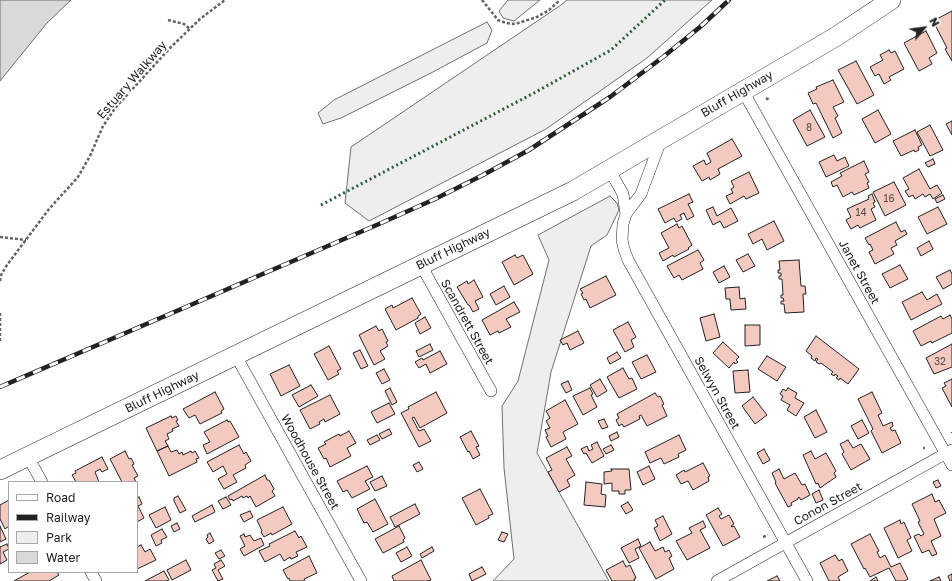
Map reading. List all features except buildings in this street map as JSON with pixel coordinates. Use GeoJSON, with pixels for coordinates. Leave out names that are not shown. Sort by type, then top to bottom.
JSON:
{"type":"FeatureCollection","features":[{"type":"Feature","properties":{"kind":"highway","name":"Bluff Highway"},"geometry":{"type":"LineString","coordinates":[[0,470],[573,191],[836,36],[891,0]]}},
{"type":"Feature","properties":{"kind":"street","name":"Janet Street"},"geometry":{"type":"LineString","coordinates":[[743,91],[949,452],[952,465]]}},
{"type":"Feature","properties":{"kind":"street","name":"Selwyn Street"},"geometry":{"type":"LineString","coordinates":[[662,138],[641,194],[626,214],[623,224],[622,240],[624,250],[628,260],[807,581]]}},
{"type":"Feature","properties":{"kind":"street","name":"Selwyn Street"},"geometry":{"type":"LineString","coordinates":[[609,169],[623,194],[626,214]]}},
{"type":"Feature","properties":{"kind":"street","name":"Scandrett Street"},"geometry":{"type":"LineString","coordinates":[[421,265],[490,391]]}},
{"type":"Feature","properties":{"kind":"street","name":"Woodhouse Street"},"geometry":{"type":"LineString","coordinates":[[236,356],[361,581]]}},
{"type":"Feature","properties":{"kind":"street","name":"Conon Street"},"geometry":{"type":"LineString","coordinates":[[717,581],[949,452]]}},
{"type":"Feature","properties":{"kind":"street"},"geometry":{"type":"LineString","coordinates":[[28,457],[41,481]]}},
{"type":"Feature","properties":{"kind":"path","name":"Estuary Walkway"},"geometry":{"type":"LineString","coordinates":[[0,281],[1,276],[56,200],[66,192],[78,177],[90,156],[103,126],[116,107],[171,47],[225,0]]}},
{"type":"Feature","properties":{"kind":"path"},"geometry":{"type":"LineString","coordinates":[[482,0],[498,20],[515,24],[537,18],[560,0]]}},
{"type":"Feature","properties":{"kind":"path"},"geometry":{"type":"LineString","coordinates":[[168,20],[184,24],[190,29]]}},
{"type":"Feature","properties":{"kind":"path"},"geometry":{"type":"LineString","coordinates":[[0,237],[26,240]]}},
{"type":"Feature","properties":{"kind":"path"},"geometry":{"type":"LineString","coordinates":[[0,270],[1,276]]}},
{"type":"Feature","properties":{"kind":"path"},"geometry":{"type":"LineString","coordinates":[[0,313],[0,342]]}},
{"type":"Feature","properties":{"kind":"path"},"geometry":{"type":"LineString","coordinates":[[763,537],[768,534]]}},
{"type":"Feature","properties":{"kind":"green space"},"geometry":{"type":"Polygon","coordinates":[[[508,0],[540,0],[514,21],[503,18],[499,11],[508,0]]]}},
{"type":"Feature","properties":{"kind":"green space"},"geometry":{"type":"Polygon","coordinates":[[[567,0],[712,0],[647,58],[546,129],[369,221],[345,203],[351,147],[567,0]]]}},
{"type":"Feature","properties":{"kind":"green space"},"geometry":{"type":"Polygon","coordinates":[[[487,22],[492,30],[487,43],[341,118],[323,124],[318,113],[334,100],[487,22]]]}},
{"type":"Feature","properties":{"kind":"green space"},"geometry":{"type":"Polygon","coordinates":[[[610,196],[617,203],[619,210],[607,235],[591,246],[551,372],[537,453],[609,581],[493,581],[514,559],[504,468],[502,406],[518,381],[549,260],[538,235],[610,196]]]}},
{"type":"Feature","properties":{"kind":"water"},"geometry":{"type":"Polygon","coordinates":[[[0,0],[71,0],[47,23],[0,81],[0,0]]]}},
{"type":"Feature","properties":{"kind":"railway"},"geometry":{"type":"LineString","coordinates":[[0,387],[379,224],[435,199],[483,175],[529,150],[610,97],[700,27],[729,0]]}},
{"type":"Feature","properties":{"kind":"hedge"},"geometry":{"type":"LineString","coordinates":[[321,205],[534,93],[611,50],[665,0]]}}]}
